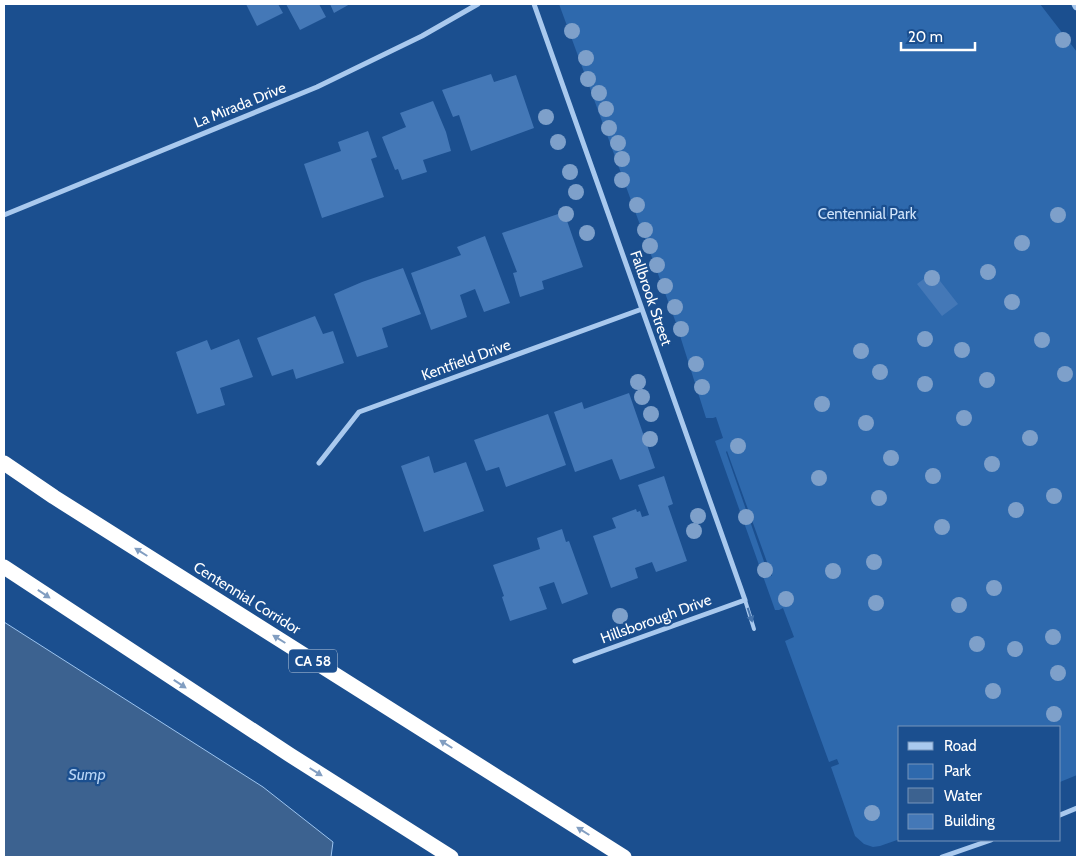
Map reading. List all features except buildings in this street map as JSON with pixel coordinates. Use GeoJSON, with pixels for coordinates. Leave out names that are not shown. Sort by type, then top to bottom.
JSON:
{"type":"FeatureCollection","features":[{"type":"Feature","properties":{"kind":"highway","name":"Centennial Corridor"},"geometry":{"type":"LineString","coordinates":[[4,463],[54,497],[624,857]]}},
{"type":"Feature","properties":{"kind":"highway"},"geometry":{"type":"LineString","coordinates":[[4,567],[282,750],[450,857]]}},
{"type":"Feature","properties":{"kind":"street","name":"La Mirada Drive"},"geometry":{"type":"LineString","coordinates":[[4,215],[317,87],[422,36],[478,4]]}},
{"type":"Feature","properties":{"kind":"street","name":"Fallbrook Street"},"geometry":{"type":"LineString","coordinates":[[534,4],[745,600]]}},
{"type":"Feature","properties":{"kind":"street","name":"Kentfield Drive"},"geometry":{"type":"LineString","coordinates":[[319,462],[359,412],[642,309]]}},
{"type":"Feature","properties":{"kind":"street","name":"Hillsborough Drive"},"geometry":{"type":"LineString","coordinates":[[575,661],[745,600]]}},
{"type":"Feature","properties":{"kind":"street"},"geometry":{"type":"LineString","coordinates":[[1061,815],[1077,808]]}},
{"type":"Feature","properties":{"kind":"street"},"geometry":{"type":"LineString","coordinates":[[942,857],[987,841]]}},
{"type":"Feature","properties":{"kind":"lane"},"geometry":{"type":"LineString","coordinates":[[745,600],[754,629]]}},
{"type":"Feature","properties":{"kind":"green space","name":"Centennial Park"},"geometry":{"type":"Polygon","coordinates":[[[559,4],[1040,4],[1077,52],[1077,775],[1061,782],[1061,726],[898,726],[898,840],[873,847],[864,844],[855,836],[831,767],[839,764],[837,759],[829,762],[785,641],[794,637],[783,608],[775,610],[715,441],[723,438],[716,417],[706,418],[676,323],[559,4]],[[727,451],[726,452],[769,576],[772,576],[727,451]]]}},
{"type":"Feature","properties":{"kind":"water","name":"Sump"},"geometry":{"type":"Polygon","coordinates":[[[4,622],[263,787],[333,842],[331,857],[4,857],[4,622]]]}}]}
